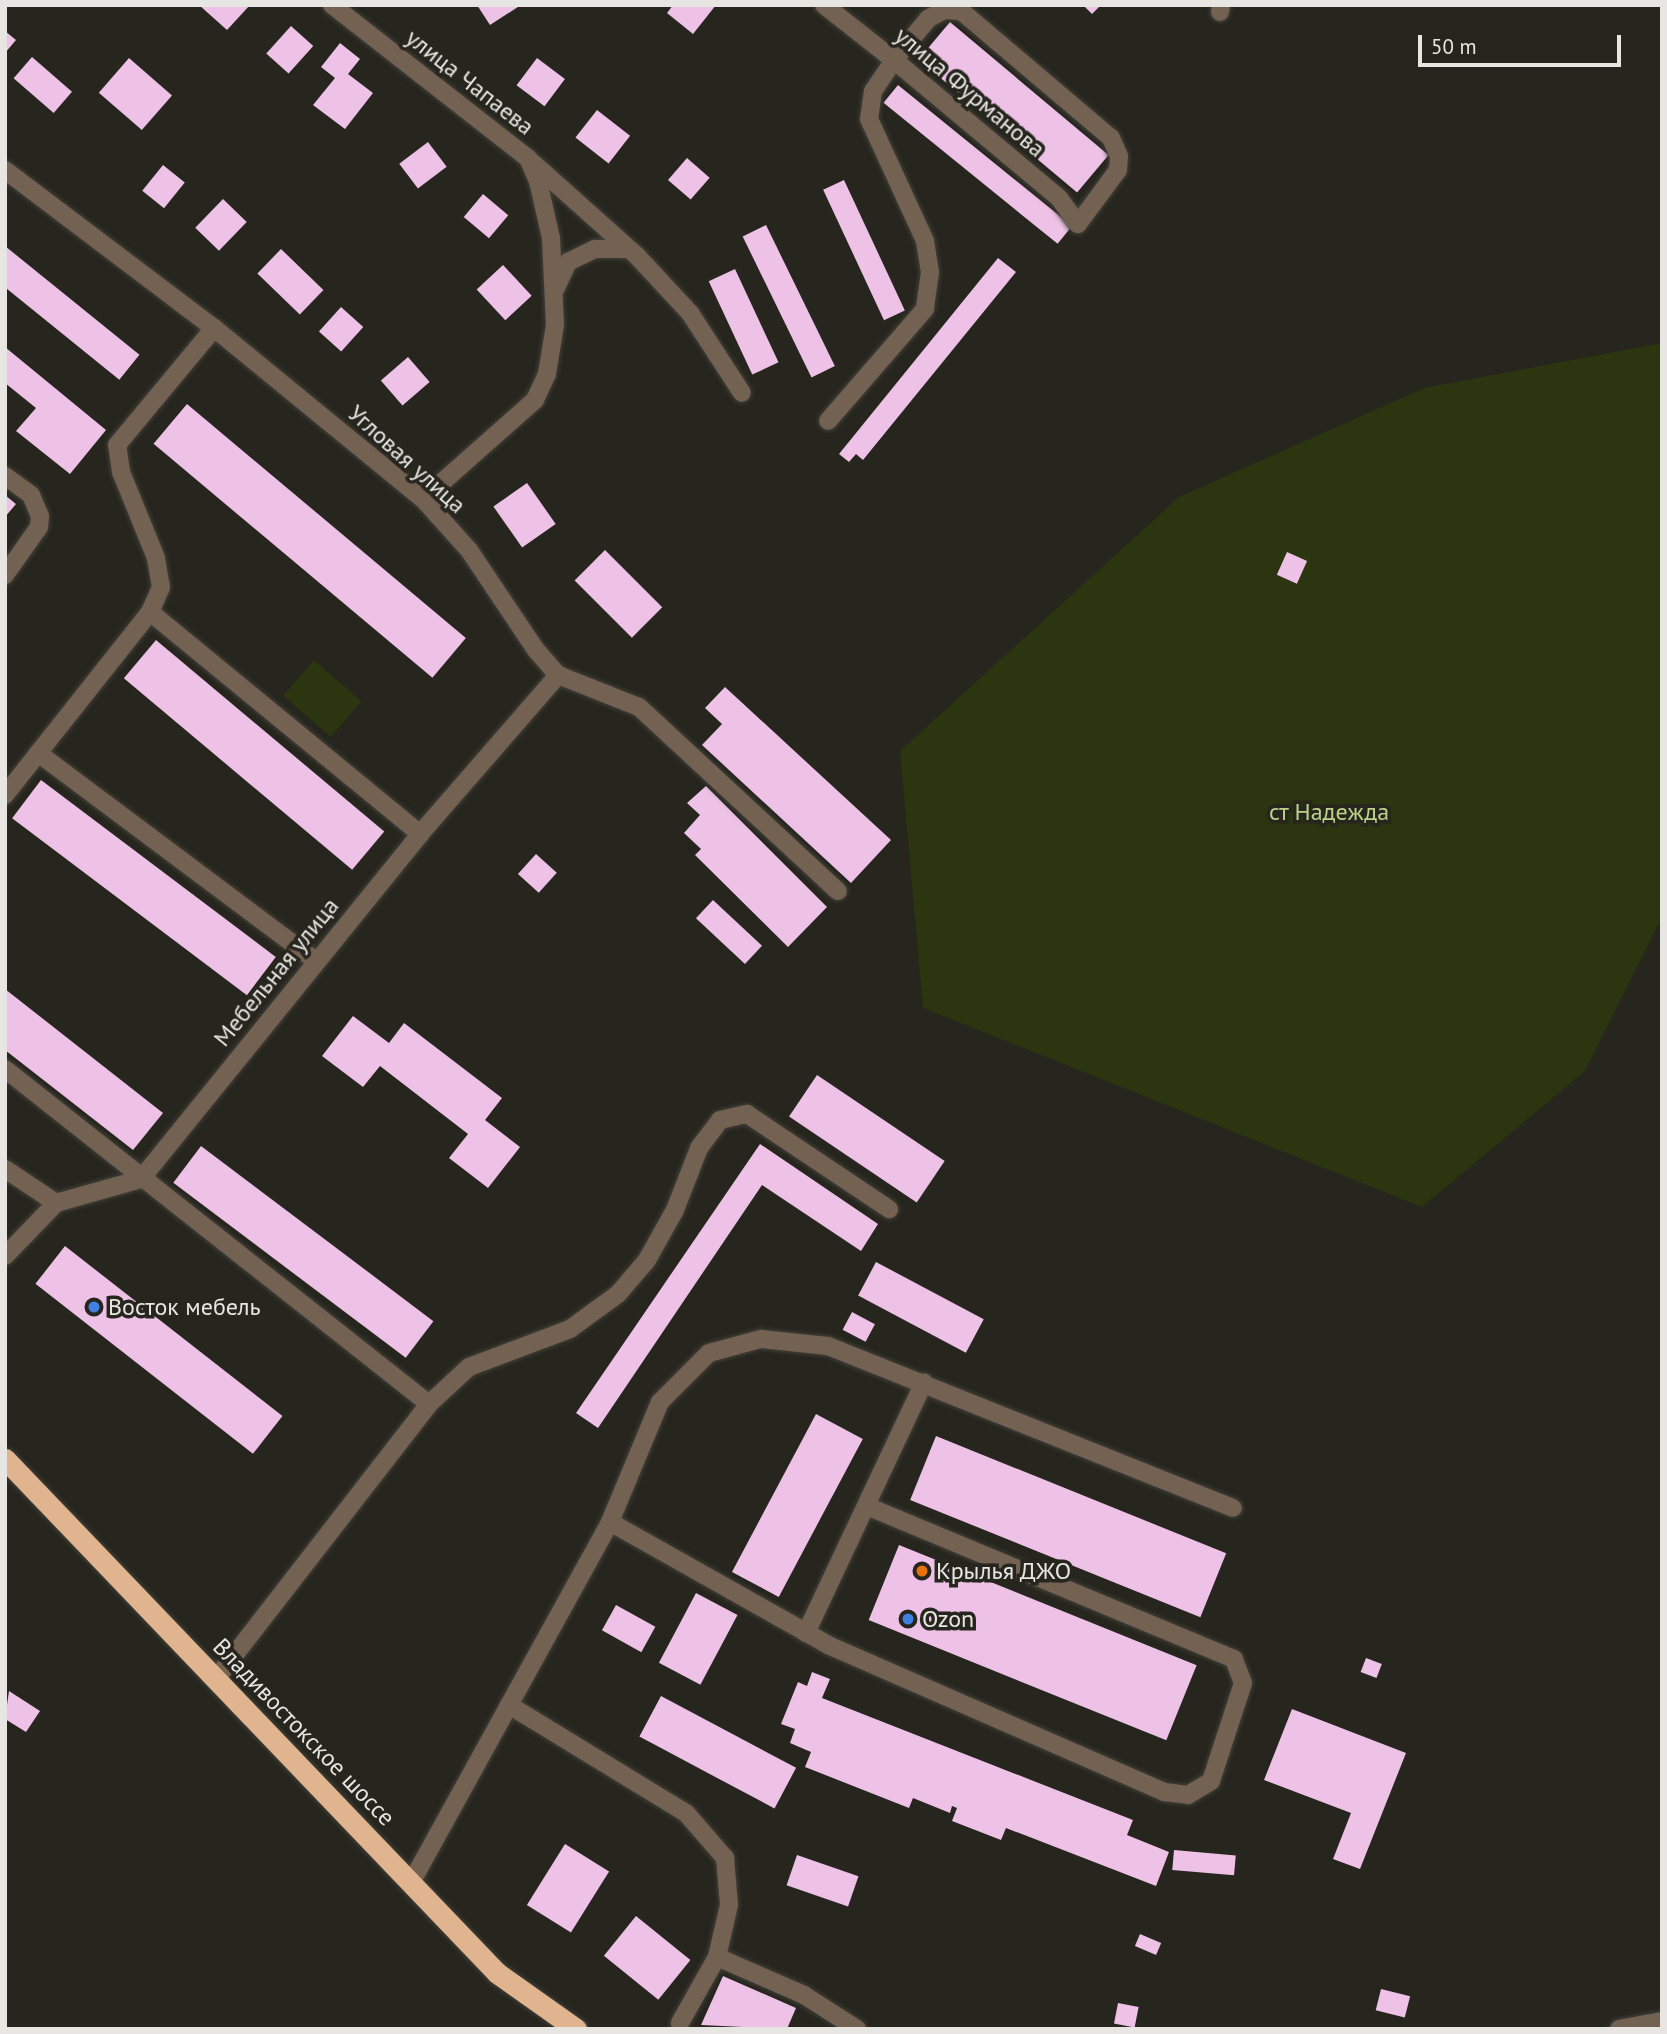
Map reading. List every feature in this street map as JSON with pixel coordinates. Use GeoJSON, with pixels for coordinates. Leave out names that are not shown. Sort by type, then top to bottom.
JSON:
{"type":"FeatureCollection","features":[{"type":"Feature","properties":{"kind":"highway","name":"Владивостокское шоссе"},"geometry":{"type":"LineString","coordinates":[[5,1459],[215,1680],[412,1881],[497,1973],[576,2029]]}},
{"type":"Feature","properties":{"kind":"street","name":"улица Чапаева"},"geometry":{"type":"LineString","coordinates":[[332,5],[528,158],[538,181],[551,238],[555,324],[549,362],[535,400],[423,499]]}},
{"type":"Feature","properties":{"kind":"street","name":"улица Фурманова"},"geometry":{"type":"LineString","coordinates":[[824,5],[1059,198],[1078,224],[1118,170],[1118,156],[1111,138],[961,11],[944,10],[928,19],[894,60]]}},
{"type":"Feature","properties":{"kind":"street"},"geometry":{"type":"LineString","coordinates":[[828,422],[925,309],[930,272],[925,241],[869,119],[873,91],[894,60]]}},
{"type":"Feature","properties":{"kind":"street"},"geometry":{"type":"LineString","coordinates":[[528,158],[629,249],[690,313],[742,393]]}},
{"type":"Feature","properties":{"kind":"street","name":"Угловая улица"},"geometry":{"type":"LineString","coordinates":[[5,170],[214,328],[423,499],[469,550],[536,650],[558,676],[639,707],[838,891]]}},
{"type":"Feature","properties":{"kind":"street"},"geometry":{"type":"LineString","coordinates":[[554,293],[568,262],[595,248],[629,249]]}},
{"type":"Feature","properties":{"kind":"street"},"geometry":{"type":"LineString","coordinates":[[5,795],[149,612],[161,587],[156,558],[121,472],[117,445],[214,328]]}},
{"type":"Feature","properties":{"kind":"street"},"geometry":{"type":"LineString","coordinates":[[5,476],[31,495],[40,516],[38,527],[5,576]]}},
{"type":"Feature","properties":{"kind":"street"},"geometry":{"type":"LineString","coordinates":[[149,612],[420,834]]}},
{"type":"Feature","properties":{"kind":"street","name":"Мебельная улица"},"geometry":{"type":"LineString","coordinates":[[141,1179],[420,834],[558,676]]}},
{"type":"Feature","properties":{"kind":"street"},"geometry":{"type":"LineString","coordinates":[[38,753],[316,961]]}},
{"type":"Feature","properties":{"kind":"street"},"geometry":{"type":"LineString","coordinates":[[5,1069],[429,1404]]}},
{"type":"Feature","properties":{"kind":"street"},"geometry":{"type":"LineString","coordinates":[[215,1680],[429,1404],[470,1367],[570,1329],[618,1294],[648,1260],[675,1210],[699,1148],[720,1120],[747,1114],[890,1209]]}},
{"type":"Feature","properties":{"kind":"street"},"geometry":{"type":"LineString","coordinates":[[5,1169],[56,1203]]}},
{"type":"Feature","properties":{"kind":"street"},"geometry":{"type":"LineString","coordinates":[[5,1256],[56,1203],[141,1179]]}},
{"type":"Feature","properties":{"kind":"street"},"geometry":{"type":"LineString","coordinates":[[412,1881],[610,1522],[660,1402],[709,1353],[761,1339],[828,1346],[924,1382],[1233,1508]]}},
{"type":"Feature","properties":{"kind":"street"},"geometry":{"type":"LineString","coordinates":[[806,1633],[924,1382]]}},
{"type":"Feature","properties":{"kind":"street"},"geometry":{"type":"LineString","coordinates":[[610,1522],[806,1633],[1164,1792],[1188,1795],[1211,1781],[1243,1683],[1234,1659],[867,1506]]}},
{"type":"Feature","properties":{"kind":"street"},"geometry":{"type":"LineString","coordinates":[[509,1704],[686,1813],[724,1858],[729,1905],[717,1957],[680,2023]]}},
{"type":"Feature","properties":{"kind":"street"},"geometry":{"type":"LineString","coordinates":[[717,1957],[804,1995],[857,2029]]}},
{"type":"Feature","properties":{"kind":"street"},"geometry":{"type":"LineString","coordinates":[[1619,2029],[1662,2021]]}},
{"type":"Feature","properties":{"kind":"green space","name":"ст Надежда"},"geometry":{"type":"Polygon","coordinates":[[[1662,343],[1662,917],[1585,1071],[1422,1207],[923,1008],[900,751],[1179,497],[1424,388],[1662,343]]]}},
{"type":"Feature","properties":{"kind":"green space"},"geometry":{"type":"Polygon","coordinates":[[[314,660],[362,701],[331,737],[283,695],[314,660]]]}},
{"type":"Feature","properties":{"kind":"building"},"geometry":{"type":"Polygon","coordinates":[[[199,5],[250,5],[227,30],[199,5]]]}},
{"type":"Feature","properties":{"kind":"building"},"geometry":{"type":"Polygon","coordinates":[[[477,5],[521,5],[490,25],[477,5]]]}},
{"type":"Feature","properties":{"kind":"building"},"geometry":{"type":"Polygon","coordinates":[[[673,5],[716,5],[693,34],[667,13],[673,5]]]}},
{"type":"Feature","properties":{"kind":"building"},"geometry":{"type":"Polygon","coordinates":[[[1083,5],[1101,5],[1092,14],[1083,5]]]}},
{"type":"Feature","properties":{"kind":"building"},"geometry":{"type":"Polygon","coordinates":[[[950,22],[1109,155],[1077,193],[919,60],[950,22]]]}},
{"type":"Feature","properties":{"kind":"building"},"geometry":{"type":"Polygon","coordinates":[[[291,26],[313,46],[289,74],[266,53],[291,26]]]}},
{"type":"Feature","properties":{"kind":"building"},"geometry":{"type":"Polygon","coordinates":[[[5,31],[16,40],[5,53],[5,31]]]}},
{"type":"Feature","properties":{"kind":"building"},"geometry":{"type":"Polygon","coordinates":[[[340,43],[360,59],[348,74],[373,93],[345,129],[313,105],[335,78],[321,67],[340,43]]]}},
{"type":"Feature","properties":{"kind":"building"},"geometry":{"type":"Polygon","coordinates":[[[32,57],[72,92],[54,113],[14,78],[32,57]]]}},
{"type":"Feature","properties":{"kind":"building"},"geometry":{"type":"Polygon","coordinates":[[[129,58],[172,95],[142,130],[99,93],[129,58]]]}},
{"type":"Feature","properties":{"kind":"building"},"geometry":{"type":"Polygon","coordinates":[[[537,58],[565,79],[544,106],[517,85],[537,58]]]}},
{"type":"Feature","properties":{"kind":"building"},"geometry":{"type":"Polygon","coordinates":[[[898,85],[1072,226],[1058,244],[884,103],[898,85]]]}},
{"type":"Feature","properties":{"kind":"building"},"geometry":{"type":"Polygon","coordinates":[[[597,110],[630,136],[609,163],[575,138],[597,110]]]}},
{"type":"Feature","properties":{"kind":"building"},"geometry":{"type":"Polygon","coordinates":[[[428,142],[447,167],[418,188],[399,164],[428,142]]]}},
{"type":"Feature","properties":{"kind":"building"},"geometry":{"type":"Polygon","coordinates":[[[687,158],[710,178],[691,200],[668,180],[687,158]]]}},
{"type":"Feature","properties":{"kind":"building"},"geometry":{"type":"Polygon","coordinates":[[[163,165],[185,183],[164,208],[142,191],[163,165]]]}},
{"type":"Feature","properties":{"kind":"building"},"geometry":{"type":"Polygon","coordinates":[[[844,180],[905,311],[884,320],[823,190],[844,180]]]}},
{"type":"Feature","properties":{"kind":"building"},"geometry":{"type":"Polygon","coordinates":[[[483,194],[508,215],[489,238],[464,217],[483,194]]]}},
{"type":"Feature","properties":{"kind":"building"},"geometry":{"type":"Polygon","coordinates":[[[223,199],[247,222],[219,251],[195,228],[223,199]]]}},
{"type":"Feature","properties":{"kind":"building"},"geometry":{"type":"Polygon","coordinates":[[[766,225],[835,366],[811,378],[743,236],[766,225]]]}},
{"type":"Feature","properties":{"kind":"building"},"geometry":{"type":"Polygon","coordinates":[[[5,246],[139,355],[119,380],[5,287],[5,246]]]}},
{"type":"Feature","properties":{"kind":"building"},"geometry":{"type":"Polygon","coordinates":[[[281,249],[323,290],[300,314],[257,273],[281,249]]]}},
{"type":"Feature","properties":{"kind":"building"},"geometry":{"type":"Polygon","coordinates":[[[998,258],[1016,272],[863,460],[856,454],[849,462],[839,454],[998,258]]]}},
{"type":"Feature","properties":{"kind":"building"},"geometry":{"type":"Polygon","coordinates":[[[503,265],[532,296],[505,320],[477,290],[503,265]]]}},
{"type":"Feature","properties":{"kind":"building"},"geometry":{"type":"Polygon","coordinates":[[[735,269],[779,362],[752,375],[709,281],[735,269]]]}},
{"type":"Feature","properties":{"kind":"building"},"geometry":{"type":"Polygon","coordinates":[[[341,307],[363,327],[341,352],[319,332],[341,307]]]}},
{"type":"Feature","properties":{"kind":"building"},"geometry":{"type":"Polygon","coordinates":[[[5,347],[106,430],[70,474],[16,431],[36,408],[5,383],[5,347]]]}},
{"type":"Feature","properties":{"kind":"building"},"geometry":{"type":"Polygon","coordinates":[[[408,357],[430,382],[402,406],[381,381],[408,357]]]}},
{"type":"Feature","properties":{"kind":"building"},"geometry":{"type":"Polygon","coordinates":[[[187,404],[466,638],[432,678],[154,444],[187,404]]]}},
{"type":"Feature","properties":{"kind":"building"},"geometry":{"type":"Polygon","coordinates":[[[527,483],[556,524],[522,547],[493,507],[527,483]]]}},
{"type":"Feature","properties":{"kind":"building"},"geometry":{"type":"Polygon","coordinates":[[[5,495],[16,504],[5,517],[5,495]]]}},
{"type":"Feature","properties":{"kind":"building"},"geometry":{"type":"Polygon","coordinates":[[[605,550],[662,607],[632,638],[575,580],[605,550]]]}},
{"type":"Feature","properties":{"kind":"building"},"geometry":{"type":"Polygon","coordinates":[[[1287,552],[1307,561],[1297,584],[1277,575],[1287,552]]]}},
{"type":"Feature","properties":{"kind":"building"},"geometry":{"type":"Polygon","coordinates":[[[156,640],[384,832],[352,870],[124,678],[156,640]]]}},
{"type":"Feature","properties":{"kind":"building"},"geometry":{"type":"Polygon","coordinates":[[[725,687],[891,840],[851,883],[702,745],[722,724],[705,708],[725,687]]]}},
{"type":"Feature","properties":{"kind":"building"},"geometry":{"type":"Polygon","coordinates":[[[41,780],[276,957],[247,995],[12,818],[41,780]]]}},
{"type":"Feature","properties":{"kind":"building"},"geometry":{"type":"Polygon","coordinates":[[[706,786],[827,907],[788,947],[695,855],[701,849],[684,833],[700,815],[687,803],[706,786]]]}},
{"type":"Feature","properties":{"kind":"building"},"geometry":{"type":"Polygon","coordinates":[[[536,854],[557,873],[539,893],[518,874],[536,854]]]}},
{"type":"Feature","properties":{"kind":"building"},"geometry":{"type":"Polygon","coordinates":[[[713,900],[762,946],[745,964],[696,918],[713,900]]]}},
{"type":"Feature","properties":{"kind":"building"},"geometry":{"type":"Polygon","coordinates":[[[5,989],[163,1113],[133,1150],[5,1050],[5,989]]]}},
{"type":"Feature","properties":{"kind":"building"},"geometry":{"type":"Polygon","coordinates":[[[353,1016],[389,1043],[404,1023],[502,1098],[485,1120],[520,1147],[488,1188],[449,1158],[468,1134],[380,1066],[363,1087],[322,1056],[353,1016]]]}},
{"type":"Feature","properties":{"kind":"building"},"geometry":{"type":"Polygon","coordinates":[[[817,1075],[945,1161],[917,1203],[789,1116],[817,1075]]]}},
{"type":"Feature","properties":{"kind":"building"},"geometry":{"type":"Polygon","coordinates":[[[760,1144],[878,1224],[861,1251],[762,1185],[598,1428],[576,1413],[760,1144]]]}},
{"type":"Feature","properties":{"kind":"building"},"geometry":{"type":"Polygon","coordinates":[[[201,1146],[433,1321],[406,1358],[173,1183],[201,1146]]]}},
{"type":"Feature","properties":{"kind":"building"},"geometry":{"type":"Polygon","coordinates":[[[65,1246],[282,1416],[253,1454],[35,1284],[65,1246]]]}},
{"type":"Feature","properties":{"kind":"building"},"geometry":{"type":"Polygon","coordinates":[[[876,1262],[984,1319],[966,1353],[858,1296],[876,1262]]]}},
{"type":"Feature","properties":{"kind":"building"},"geometry":{"type":"Polygon","coordinates":[[[852,1312],[875,1324],[866,1342],[843,1330],[852,1312]]]}},
{"type":"Feature","properties":{"kind":"building"},"geometry":{"type":"Polygon","coordinates":[[[816,1414],[863,1439],[779,1597],[732,1572],[816,1414]]]}},
{"type":"Feature","properties":{"kind":"building"},"geometry":{"type":"Polygon","coordinates":[[[936,1436],[1226,1553],[1200,1617],[910,1500],[936,1436]]]}},
{"type":"Feature","properties":{"kind":"building"},"geometry":{"type":"Polygon","coordinates":[[[899,1545],[1197,1665],[1166,1740],[869,1620],[899,1545]]]}},
{"type":"Feature","properties":{"kind":"building"},"geometry":{"type":"Polygon","coordinates":[[[696,1593],[737,1615],[700,1685],[659,1663],[696,1593]]]}},
{"type":"Feature","properties":{"kind":"building"},"geometry":{"type":"Polygon","coordinates":[[[616,1605],[655,1627],[641,1652],[602,1630],[616,1605]]]}},
{"type":"Feature","properties":{"kind":"building"},"geometry":{"type":"Polygon","coordinates":[[[1366,1658],[1382,1664],[1376,1678],[1361,1672],[1366,1658]]]}},
{"type":"Feature","properties":{"kind":"building"},"geometry":{"type":"Polygon","coordinates":[[[812,1672],[830,1679],[822,1698],[1133,1820],[1127,1835],[1169,1852],[1156,1886],[1006,1828],[1001,1840],[952,1821],[957,1808],[952,1806],[950,1813],[913,1798],[909,1808],[805,1767],[811,1752],[790,1743],[795,1729],[781,1724],[798,1682],[807,1686],[812,1672]]]}},
{"type":"Feature","properties":{"kind":"building"},"geometry":{"type":"Polygon","coordinates":[[[9,1691],[40,1711],[26,1732],[5,1719],[9,1691]]]}},
{"type":"Feature","properties":{"kind":"building"},"geometry":{"type":"Polygon","coordinates":[[[661,1696],[796,1768],[774,1808],[639,1737],[661,1696]]]}},
{"type":"Feature","properties":{"kind":"building"},"geometry":{"type":"Polygon","coordinates":[[[1292,1709],[1406,1753],[1360,1869],[1333,1859],[1351,1813],[1264,1780],[1292,1709]]]}},
{"type":"Feature","properties":{"kind":"building"},"geometry":{"type":"Polygon","coordinates":[[[565,1844],[609,1872],[571,1933],[527,1905],[565,1844]]]}},
{"type":"Feature","properties":{"kind":"building"},"geometry":{"type":"Polygon","coordinates":[[[1174,1850],[1236,1855],[1234,1875],[1172,1870],[1174,1850]]]}},
{"type":"Feature","properties":{"kind":"building"},"geometry":{"type":"Polygon","coordinates":[[[797,1855],[858,1876],[848,1906],[787,1885],[797,1855]]]}},
{"type":"Feature","properties":{"kind":"building"},"geometry":{"type":"Polygon","coordinates":[[[636,1916],[690,1960],[658,2000],[604,1956],[636,1916]]]}},
{"type":"Feature","properties":{"kind":"building"},"geometry":{"type":"Polygon","coordinates":[[[1140,1934],[1161,1943],[1156,1955],[1135,1946],[1140,1934]]]}},
{"type":"Feature","properties":{"kind":"building"},"geometry":{"type":"Polygon","coordinates":[[[723,1976],[796,2008],[787,2029],[701,2025],[723,1976]]]}},
{"type":"Feature","properties":{"kind":"building"},"geometry":{"type":"Polygon","coordinates":[[[1381,1989],[1410,1996],[1405,2018],[1376,2010],[1381,1989]]]}},
{"type":"Feature","properties":{"kind":"building"},"geometry":{"type":"Polygon","coordinates":[[[1118,2003],[1139,2007],[1135,2028],[1114,2024],[1118,2003]]]}},
{"type":"Feature","properties":{"kind":"place","name":"Восток мебель"},"geometry":{"type":"Point","coordinates":[94,1307]}},
{"type":"Feature","properties":{"kind":"place","name":"Крылья ДЖО"},"geometry":{"type":"Point","coordinates":[922,1571]}},
{"type":"Feature","properties":{"kind":"place","name":"Ozon"},"geometry":{"type":"Point","coordinates":[908,1619]}}]}
